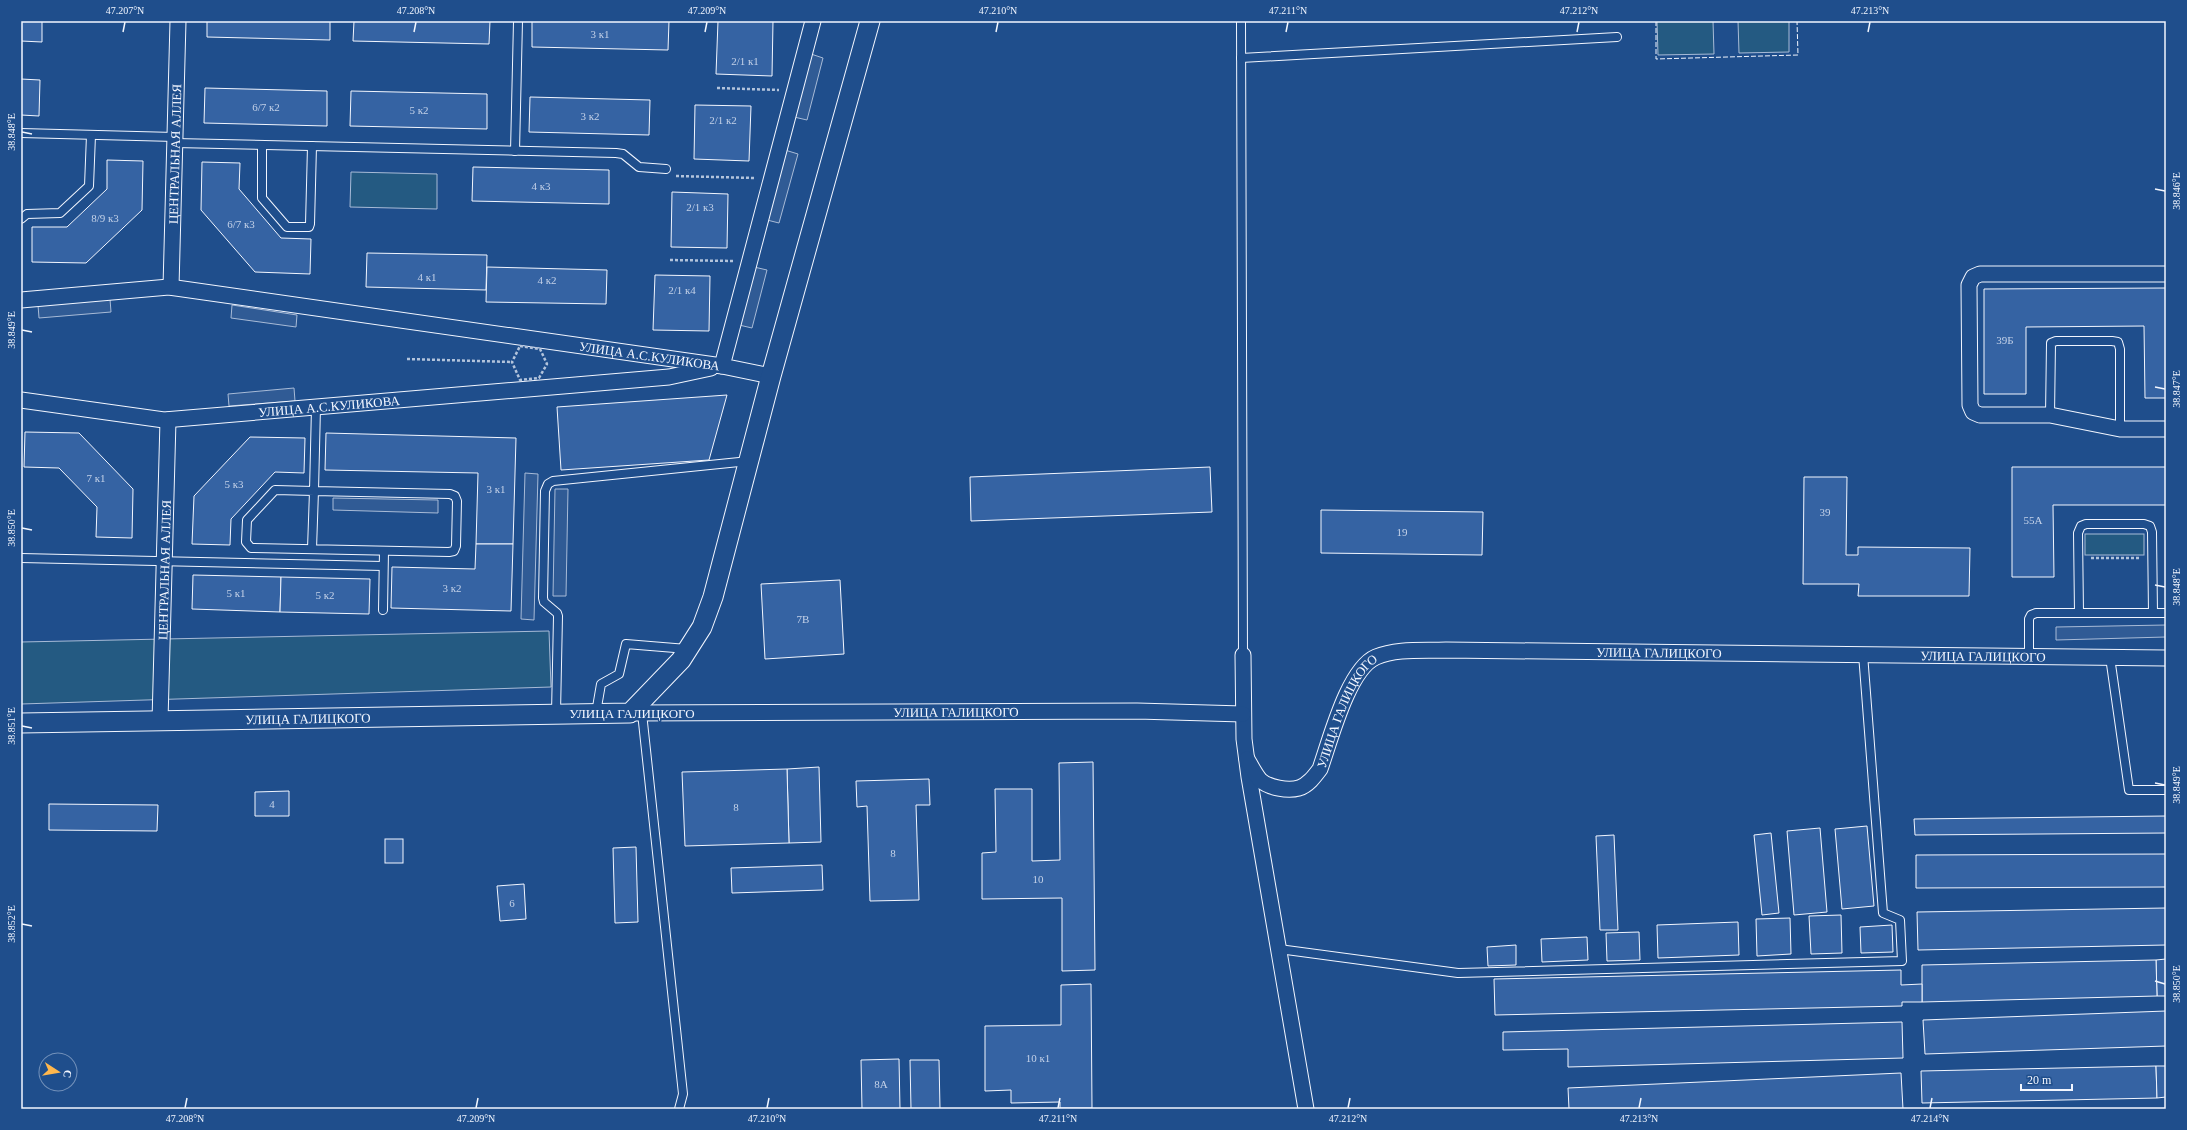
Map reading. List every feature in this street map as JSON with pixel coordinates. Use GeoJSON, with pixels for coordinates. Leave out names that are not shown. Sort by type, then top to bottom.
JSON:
{"type":"FeatureCollection","features":[{"type":"Feature","properties":{"kind":"street","name":"ЦЕНТРАЛЬНАЯ АЛЛЕЯ"},"geometry":{"type":"LineString","coordinates":[[171,288],[178,21]]}},
{"type":"Feature","properties":{"kind":"street"},"geometry":{"type":"LineString","coordinates":[[771,376],[722,366],[813,21]]}},
{"type":"Feature","properties":{"kind":"street"},"geometry":{"type":"LineString","coordinates":[[636,713],[681,660],[702,627],[713,597],[771,376],[870,21]]}},
{"type":"Feature","properties":{"kind":"street"},"geometry":{"type":"LineString","coordinates":[[2166,274],[1980,274],[1973,277],[1970,285],[1970,405],[1973,412],[1980,415],[2050,415],[2120,430],[2166,429]]}},
{"type":"Feature","properties":{"kind":"street","name":"УЛИЦА А.С.КУЛИКОВА"},"geometry":{"type":"LineString","coordinates":[[21,300],[171,288],[722,366]]}},
{"type":"Feature","properties":{"kind":"street","name":"УЛИЦА А.С.КУЛИКОВА"},"geometry":{"type":"LineString","coordinates":[[21,400],[168,420],[668,377],[722,366]]}},
{"type":"Feature","properties":{"kind":"street","name":"ЦЕНТРАЛЬНАЯ АЛЛЕЯ"},"geometry":{"type":"LineString","coordinates":[[160,721],[168,420]]}},
{"type":"Feature","properties":{"kind":"street","name":"УЛИЦА ГАЛИЦКОГО"},"geometry":{"type":"LineString","coordinates":[[1247,759],[1261,781],[1272,786],[1284,789],[1299,788],[1312,780],[1320,769],[1352,681],[1362,666],[1375,657],[1392,652],[1446,650],[2166,658]]}},
{"type":"Feature","properties":{"kind":"street"},"geometry":{"type":"LineString","coordinates":[[1243,655],[1243,714],[1247,759],[1306,1109]]}},
{"type":"Feature","properties":{"kind":"street","name":"УЛИЦА ГАЛИЦКОГО"},"geometry":{"type":"LineString","coordinates":[[21,723],[596,713],[1136,711],[1243,714]]}},
{"type":"Feature","properties":{"kind":"lane"},"geometry":{"type":"LineString","coordinates":[[514,151],[518,21]]}},
{"type":"Feature","properties":{"kind":"lane"},"geometry":{"type":"LineString","coordinates":[[1241,21],[1243,655]]}},
{"type":"Feature","properties":{"kind":"lane"},"geometry":{"type":"LineString","coordinates":[[1241,58],[1617,37]]}},
{"type":"Feature","properties":{"kind":"lane"},"geometry":{"type":"LineString","coordinates":[[21,134],[91,135],[262,145],[616,153],[622,154],[639,168],[666,169]]}},
{"type":"Feature","properties":{"kind":"lane"},"geometry":{"type":"LineString","coordinates":[[21,219],[27,214],[60,213],[85,190],[90,180],[91,135]]}},
{"type":"Feature","properties":{"kind":"lane"},"geometry":{"type":"LineString","coordinates":[[262,145],[262,198],[283,224],[287,227],[298,228],[309,227],[310,224],[312,146]]}},
{"type":"Feature","properties":{"kind":"lane"},"geometry":{"type":"LineString","coordinates":[[2050,415],[2051,343],[2056,341],[2118,342],[2120,349],[2120,430]]}},
{"type":"Feature","properties":{"kind":"lane"},"geometry":{"type":"LineString","coordinates":[[312,549],[316,407]]}},
{"type":"Feature","properties":{"kind":"lane"},"geometry":{"type":"LineString","coordinates":[[556,714],[558,616],[557,612],[544,602],[543,598],[546,491],[548,484],[553,481],[749,460]]}},
{"type":"Feature","properties":{"kind":"lane"},"geometry":{"type":"LineString","coordinates":[[276,490],[450,494],[455,496],[457,501],[454,551],[312,549],[251,548],[246,542],[247,526],[250,516],[276,490]]}},
{"type":"Feature","properties":{"kind":"lane"},"geometry":{"type":"LineString","coordinates":[[2079,613],[2078,533],[2081,526],[2086,524],[2137,524],[2150,526],[2152,532],[2153,613]]}},
{"type":"Feature","properties":{"kind":"lane"},"geometry":{"type":"LineString","coordinates":[[382,610],[384,551]]}},
{"type":"Feature","properties":{"kind":"lane"},"geometry":{"type":"LineString","coordinates":[[21,558],[383,566]]}},
{"type":"Feature","properties":{"kind":"lane"},"geometry":{"type":"LineString","coordinates":[[2029,656],[2029,619],[2031,615],[2036,613],[2166,612]]}},
{"type":"Feature","properties":{"kind":"lane"},"geometry":{"type":"LineString","coordinates":[[596,713],[601,684],[619,674],[626,644],[688,649]]}},
{"type":"Feature","properties":{"kind":"lane"},"geometry":{"type":"LineString","coordinates":[[1279,949],[1458,974],[1902,961],[1900,920],[1883,913],[1863,654]]}},
{"type":"Feature","properties":{"kind":"lane"},"geometry":{"type":"LineString","coordinates":[[2110,658],[2129,790],[2166,790]]}},
{"type":"Feature","properties":{"kind":"lane"},"geometry":{"type":"LineString","coordinates":[[636,713],[683,1094],[679,1109]]}},
{"type":"Feature","properties":{"kind":"path"},"geometry":{"type":"LineString","coordinates":[[717,88],[795,90]]}},
{"type":"Feature","properties":{"kind":"path"},"geometry":{"type":"LineString","coordinates":[[666,169],[673,176],[772,178]]}},
{"type":"Feature","properties":{"kind":"path"},"geometry":{"type":"LineString","coordinates":[[670,260],[750,262]]}},
{"type":"Feature","properties":{"kind":"path"},"geometry":{"type":"LineString","coordinates":[[520,346],[540,349],[547,364],[539,378],[520,380],[512,362],[520,346]]}},
{"type":"Feature","properties":{"kind":"path"},"geometry":{"type":"LineString","coordinates":[[407,359],[512,362]]}},
{"type":"Feature","properties":{"kind":"path"},"geometry":{"type":"LineString","coordinates":[[2078,558],[2152,558]]}},
{"type":"Feature","properties":{"kind":"shaded area"},"geometry":{"type":"Polygon","coordinates":[[[1657,21],[1713,21],[1714,54],[1658,55],[1657,21]]]}},
{"type":"Feature","properties":{"kind":"shaded area"},"geometry":{"type":"Polygon","coordinates":[[[1738,21],[1789,21],[1789,52],[1739,53],[1738,21]]]}},
{"type":"Feature","properties":{"kind":"shaded area"},"geometry":{"type":"Polygon","coordinates":[[[811,54],[823,58],[807,120],[794,117],[811,54]]]}},
{"type":"Feature","properties":{"kind":"shaded area"},"geometry":{"type":"Polygon","coordinates":[[[785,150],[798,154],[779,223],[767,220],[785,150]]]}},
{"type":"Feature","properties":{"kind":"shaded area"},"geometry":{"type":"Polygon","coordinates":[[[351,172],[437,174],[437,209],[350,207],[351,172]]]}},
{"type":"Feature","properties":{"kind":"shaded area"},"geometry":{"type":"Polygon","coordinates":[[[754,267],[767,270],[752,328],[739,325],[754,267]]]}},
{"type":"Feature","properties":{"kind":"shaded area"},"geometry":{"type":"Polygon","coordinates":[[[110,299],[111,312],[39,318],[38,305],[110,299]]]}},
{"type":"Feature","properties":{"kind":"shaded area"},"geometry":{"type":"Polygon","coordinates":[[[232,305],[297,315],[296,327],[231,318],[232,305]]]}},
{"type":"Feature","properties":{"kind":"shaded area"},"geometry":{"type":"Polygon","coordinates":[[[294,388],[295,401],[229,406],[228,394],[294,388]]]}},
{"type":"Feature","properties":{"kind":"shaded area"},"geometry":{"type":"Polygon","coordinates":[[[525,473],[538,474],[534,620],[521,619],[525,473]]]}},
{"type":"Feature","properties":{"kind":"shaded area"},"geometry":{"type":"Polygon","coordinates":[[[555,489],[568,489],[566,596],[553,596],[555,489]]]}},
{"type":"Feature","properties":{"kind":"shaded area"},"geometry":{"type":"Polygon","coordinates":[[[333,498],[438,500],[438,513],[333,510],[333,498]]]}},
{"type":"Feature","properties":{"kind":"shaded area"},"geometry":{"type":"Polygon","coordinates":[[[2085,534],[2144,534],[2144,555],[2085,555],[2085,534]]]}},
{"type":"Feature","properties":{"kind":"shaded area"},"geometry":{"type":"Polygon","coordinates":[[[2166,625],[2166,637],[2056,640],[2056,627],[2166,625]]]}},
{"type":"Feature","properties":{"kind":"shaded area"},"geometry":{"type":"Polygon","coordinates":[[[549,631],[551,687],[21,704],[21,642],[549,631]]]}},
{"type":"Feature","properties":{"kind":"building"},"geometry":{"type":"Polygon","coordinates":[[[21,21],[42,21],[42,42],[21,41],[21,21]]]}},
{"type":"Feature","properties":{"kind":"building"},"geometry":{"type":"Polygon","coordinates":[[[207,21],[330,21],[330,40],[207,37],[207,21]]]}},
{"type":"Feature","properties":{"kind":"building"},"geometry":{"type":"Polygon","coordinates":[[[354,21],[490,21],[489,44],[353,41],[354,21]]]}},
{"type":"Feature","properties":{"kind":"building"},"geometry":{"type":"Polygon","coordinates":[[[532,21],[669,21],[668,50],[532,47],[532,21]]]}},
{"type":"Feature","properties":{"kind":"building"},"geometry":{"type":"Polygon","coordinates":[[[718,21],[773,21],[772,76],[716,74],[718,21]]]}},
{"type":"Feature","properties":{"kind":"building"},"geometry":{"type":"Polygon","coordinates":[[[21,79],[40,80],[39,116],[21,115],[21,79]]]}},
{"type":"Feature","properties":{"kind":"building"},"geometry":{"type":"Polygon","coordinates":[[[205,88],[327,91],[327,126],[204,123],[205,88]]]}},
{"type":"Feature","properties":{"kind":"building"},"geometry":{"type":"Polygon","coordinates":[[[351,91],[487,94],[487,129],[350,126],[351,91]]]}},
{"type":"Feature","properties":{"kind":"building"},"geometry":{"type":"Polygon","coordinates":[[[530,97],[650,100],[649,135],[529,132],[530,97]]]}},
{"type":"Feature","properties":{"kind":"building"},"geometry":{"type":"Polygon","coordinates":[[[695,105],[751,106],[749,161],[694,159],[695,105]]]}},
{"type":"Feature","properties":{"kind":"building"},"geometry":{"type":"Polygon","coordinates":[[[107,160],[143,161],[142,210],[86,263],[32,262],[32,227],[67,227],[107,189],[107,160]]]}},
{"type":"Feature","properties":{"kind":"building"},"geometry":{"type":"Polygon","coordinates":[[[202,162],[240,163],[239,189],[281,238],[311,239],[310,274],[255,272],[201,210],[202,162]]]}},
{"type":"Feature","properties":{"kind":"building"},"geometry":{"type":"Polygon","coordinates":[[[473,167],[609,170],[609,204],[472,201],[473,167]]]}},
{"type":"Feature","properties":{"kind":"building"},"geometry":{"type":"Polygon","coordinates":[[[672,192],[728,194],[727,248],[671,247],[672,192]]]}},
{"type":"Feature","properties":{"kind":"building"},"geometry":{"type":"Polygon","coordinates":[[[367,253],[487,255],[486,290],[366,287],[367,253]]]}},
{"type":"Feature","properties":{"kind":"building"},"geometry":{"type":"Polygon","coordinates":[[[487,267],[607,270],[606,304],[486,302],[487,267]]]}},
{"type":"Feature","properties":{"kind":"building"},"geometry":{"type":"Polygon","coordinates":[[[655,275],[710,276],[709,331],[653,330],[655,275]]]}},
{"type":"Feature","properties":{"kind":"building"},"geometry":{"type":"Polygon","coordinates":[[[2166,288],[2166,398],[2145,398],[2144,326],[2026,327],[2026,394],[1984,394],[1984,289],[2166,288]]]}},
{"type":"Feature","properties":{"kind":"building"},"geometry":{"type":"Polygon","coordinates":[[[727,395],[709,460],[561,470],[557,407],[727,395]]]}},
{"type":"Feature","properties":{"kind":"building"},"geometry":{"type":"Polygon","coordinates":[[[25,432],[79,433],[133,489],[132,538],[96,537],[97,507],[59,468],[24,467],[25,432]]]}},
{"type":"Feature","properties":{"kind":"building"},"geometry":{"type":"Polygon","coordinates":[[[326,433],[516,438],[513,544],[476,544],[478,473],[325,470],[326,433]]]}},
{"type":"Feature","properties":{"kind":"building"},"geometry":{"type":"Polygon","coordinates":[[[250,437],[305,438],[304,473],[275,472],[231,519],[230,545],[192,544],[194,496],[250,437]]]}},
{"type":"Feature","properties":{"kind":"building"},"geometry":{"type":"Polygon","coordinates":[[[1210,467],[1212,512],[971,521],[970,477],[1210,467]]]}},
{"type":"Feature","properties":{"kind":"building"},"geometry":{"type":"Polygon","coordinates":[[[2012,467],[2166,467],[2166,505],[2053,505],[2054,577],[2012,577],[2012,467]]]}},
{"type":"Feature","properties":{"kind":"building"},"geometry":{"type":"Polygon","coordinates":[[[1804,477],[1847,477],[1846,555],[1858,555],[1858,547],[1970,548],[1969,596],[1858,596],[1859,584],[1803,584],[1804,477]]]}},
{"type":"Feature","properties":{"kind":"building"},"geometry":{"type":"Polygon","coordinates":[[[1321,510],[1483,512],[1482,555],[1321,553],[1321,510]]]}},
{"type":"Feature","properties":{"kind":"building"},"geometry":{"type":"Polygon","coordinates":[[[476,544],[513,544],[511,611],[391,608],[392,567],[475,569],[476,544]]]}},
{"type":"Feature","properties":{"kind":"building"},"geometry":{"type":"Polygon","coordinates":[[[193,575],[281,577],[280,612],[192,609],[193,575]]]}},
{"type":"Feature","properties":{"kind":"building"},"geometry":{"type":"Polygon","coordinates":[[[281,577],[370,579],[369,614],[280,612],[281,577]]]}},
{"type":"Feature","properties":{"kind":"building"},"geometry":{"type":"Polygon","coordinates":[[[840,580],[844,654],[765,659],[761,584],[840,580]]]}},
{"type":"Feature","properties":{"kind":"building"},"geometry":{"type":"Polygon","coordinates":[[[1093,762],[1095,970],[1062,971],[1062,898],[982,899],[982,853],[996,852],[995,789],[1032,789],[1032,861],[1060,860],[1059,763],[1093,762]]]}},
{"type":"Feature","properties":{"kind":"building"},"geometry":{"type":"Polygon","coordinates":[[[819,767],[821,842],[789,843],[787,769],[819,767]]]}},
{"type":"Feature","properties":{"kind":"building"},"geometry":{"type":"Polygon","coordinates":[[[787,769],[789,843],[685,846],[682,772],[787,769]]]}},
{"type":"Feature","properties":{"kind":"building"},"geometry":{"type":"Polygon","coordinates":[[[929,779],[930,805],[916,805],[919,900],[870,901],[867,806],[857,807],[856,781],[929,779]]]}},
{"type":"Feature","properties":{"kind":"building"},"geometry":{"type":"Polygon","coordinates":[[[289,791],[289,816],[255,816],[255,792],[289,791]]]}},
{"type":"Feature","properties":{"kind":"building"},"geometry":{"type":"Polygon","coordinates":[[[49,804],[158,805],[157,831],[49,830],[49,804]]]}},
{"type":"Feature","properties":{"kind":"building"},"geometry":{"type":"Polygon","coordinates":[[[2166,816],[2166,833],[1915,835],[1914,819],[2166,816]]]}},
{"type":"Feature","properties":{"kind":"building"},"geometry":{"type":"Polygon","coordinates":[[[1867,826],[1874,906],[1842,909],[1835,829],[1867,826]]]}},
{"type":"Feature","properties":{"kind":"building"},"geometry":{"type":"Polygon","coordinates":[[[1820,828],[1827,912],[1794,915],[1787,831],[1820,828]]]}},
{"type":"Feature","properties":{"kind":"building"},"geometry":{"type":"Polygon","coordinates":[[[1771,833],[1779,913],[1762,915],[1754,835],[1771,833]]]}},
{"type":"Feature","properties":{"kind":"building"},"geometry":{"type":"Polygon","coordinates":[[[1614,835],[1618,930],[1600,930],[1596,836],[1614,835]]]}},
{"type":"Feature","properties":{"kind":"building"},"geometry":{"type":"Polygon","coordinates":[[[385,839],[403,839],[403,863],[385,863],[385,839]]]}},
{"type":"Feature","properties":{"kind":"building"},"geometry":{"type":"Polygon","coordinates":[[[636,847],[638,922],[615,923],[613,848],[636,847]]]}},
{"type":"Feature","properties":{"kind":"building"},"geometry":{"type":"Polygon","coordinates":[[[2166,854],[2166,887],[1916,888],[1916,855],[2166,854]]]}},
{"type":"Feature","properties":{"kind":"building"},"geometry":{"type":"Polygon","coordinates":[[[822,865],[823,890],[732,893],[731,868],[822,865]]]}},
{"type":"Feature","properties":{"kind":"building"},"geometry":{"type":"Polygon","coordinates":[[[524,884],[526,919],[500,921],[497,886],[524,884]]]}},
{"type":"Feature","properties":{"kind":"building"},"geometry":{"type":"Polygon","coordinates":[[[2166,908],[2166,945],[1918,950],[1917,912],[2166,908]]]}},
{"type":"Feature","properties":{"kind":"building"},"geometry":{"type":"Polygon","coordinates":[[[1841,915],[1842,953],[1811,954],[1809,916],[1841,915]]]}},
{"type":"Feature","properties":{"kind":"building"},"geometry":{"type":"Polygon","coordinates":[[[1790,918],[1791,954],[1757,956],[1756,919],[1790,918]]]}},
{"type":"Feature","properties":{"kind":"building"},"geometry":{"type":"Polygon","coordinates":[[[1738,922],[1739,955],[1658,958],[1657,925],[1738,922]]]}},
{"type":"Feature","properties":{"kind":"building"},"geometry":{"type":"Polygon","coordinates":[[[1892,925],[1893,952],[1861,953],[1860,927],[1892,925]]]}},
{"type":"Feature","properties":{"kind":"building"},"geometry":{"type":"Polygon","coordinates":[[[1639,932],[1640,960],[1607,961],[1606,933],[1639,932]]]}},
{"type":"Feature","properties":{"kind":"building"},"geometry":{"type":"Polygon","coordinates":[[[1587,937],[1588,960],[1542,962],[1541,939],[1587,937]]]}},
{"type":"Feature","properties":{"kind":"building"},"geometry":{"type":"Polygon","coordinates":[[[1516,945],[1516,965],[1488,966],[1487,947],[1516,945]]]}},
{"type":"Feature","properties":{"kind":"building"},"geometry":{"type":"Polygon","coordinates":[[[2166,959],[2166,996],[2157,996],[2156,960],[2166,959]]]}},
{"type":"Feature","properties":{"kind":"building"},"geometry":{"type":"Polygon","coordinates":[[[2156,960],[2157,996],[1922,1002],[1922,965],[2156,960]]]}},
{"type":"Feature","properties":{"kind":"building"},"geometry":{"type":"Polygon","coordinates":[[[1901,970],[1901,985],[1922,984],[1922,1002],[1902,1002],[1902,1006],[1495,1015],[1494,979],[1901,970]]]}},
{"type":"Feature","properties":{"kind":"building"},"geometry":{"type":"Polygon","coordinates":[[[1091,984],[1092,1108],[1060,1108],[1060,1102],[1011,1103],[1011,1090],[985,1091],[985,1026],[1061,1025],[1061,985],[1091,984]]]}},
{"type":"Feature","properties":{"kind":"building"},"geometry":{"type":"Polygon","coordinates":[[[2166,1011],[2166,1046],[1925,1054],[1923,1020],[2166,1011]]]}},
{"type":"Feature","properties":{"kind":"building"},"geometry":{"type":"Polygon","coordinates":[[[1902,1022],[1903,1058],[1568,1067],[1568,1049],[1503,1050],[1503,1032],[1902,1022]]]}},
{"type":"Feature","properties":{"kind":"building"},"geometry":{"type":"Polygon","coordinates":[[[899,1059],[900,1109],[862,1109],[861,1060],[899,1059]]]}},
{"type":"Feature","properties":{"kind":"building"},"geometry":{"type":"Polygon","coordinates":[[[910,1060],[939,1060],[940,1109],[911,1109],[910,1060]]]}},
{"type":"Feature","properties":{"kind":"building"},"geometry":{"type":"Polygon","coordinates":[[[2156,1066],[2157,1098],[1922,1103],[1921,1071],[2156,1066]]]}},
{"type":"Feature","properties":{"kind":"building"},"geometry":{"type":"Polygon","coordinates":[[[2156,1066],[2166,1066],[2166,1097],[2157,1098],[2156,1066]]]}},
{"type":"Feature","properties":{"kind":"building"},"geometry":{"type":"Polygon","coordinates":[[[1901,1073],[1903,1109],[1569,1109],[1568,1088],[1901,1073]]]}},
{"type":"Feature","properties":{"kind":"fence"},"geometry":{"type":"LineString","coordinates":[[1656,21],[1656,59],[1798,55],[1797,21]]}}]}
